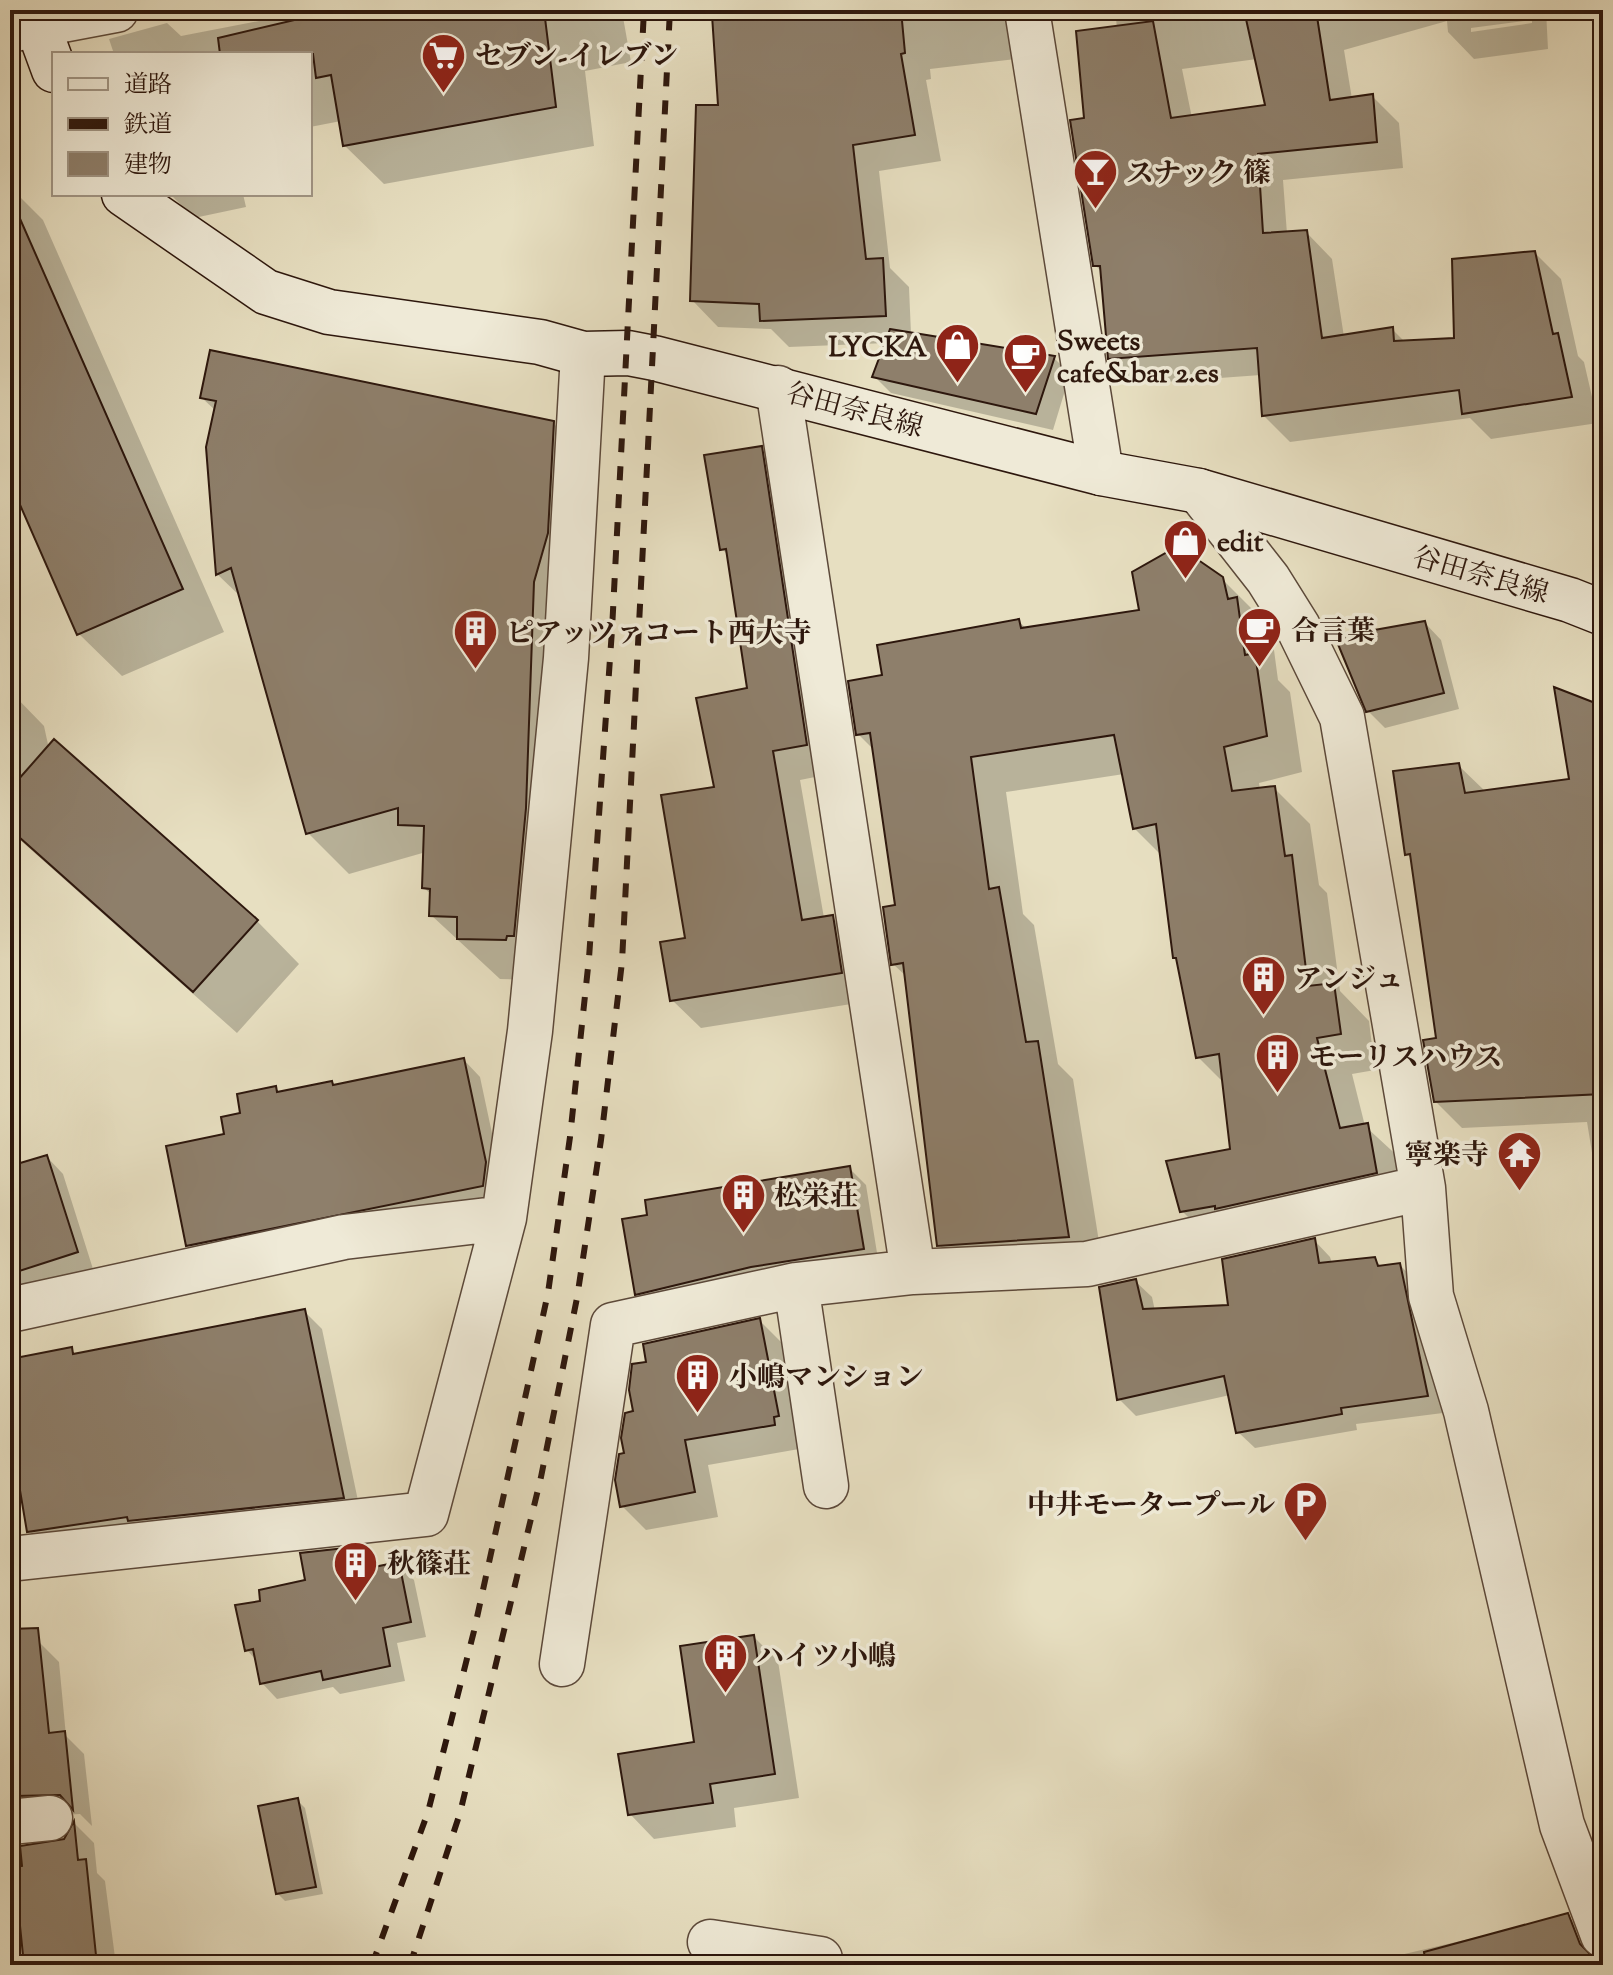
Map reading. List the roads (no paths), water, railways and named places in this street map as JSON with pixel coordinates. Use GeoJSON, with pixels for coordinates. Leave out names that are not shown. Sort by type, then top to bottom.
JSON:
{"type":"FeatureCollection","features":[{"type":"Feature","properties":{"kind":"street"},"geometry":{"type":"LineString","coordinates":[[52,67],[26,22],[116,10]]}},
{"type":"Feature","properties":{"kind":"street"},"geometry":{"type":"LineString","coordinates":[[1027,10],[1101,473]]}},
{"type":"Feature","properties":{"kind":"street","name":"谷田奈良線"},"geometry":{"type":"LineString","coordinates":[[127,196],[266,292],[329,312],[540,342],[583,354],[628,353],[778,388],[1101,473],[1199,491],[1570,600],[1603,613]]}},
{"type":"Feature","properties":{"kind":"street"},"geometry":{"type":"LineString","coordinates":[[10,1559],[426,1514],[504,1218],[530,1031],[565,674],[583,354]]}},
{"type":"Feature","properties":{"kind":"street"},"geometry":{"type":"LineString","coordinates":[[778,388],[913,1272]]}},
{"type":"Feature","properties":{"kind":"street"},"geometry":{"type":"LineString","coordinates":[[1199,491],[1268,579],[1298,627],[1342,717],[1423,1188],[1431,1296],[1466,1411],[1562,1825],[1603,1935]]}},
{"type":"Feature","properties":{"kind":"street"},"geometry":{"type":"LineString","coordinates":[[562,1664],[613,1325],[796,1285],[913,1272],[1087,1264],[1423,1188]]}},
{"type":"Feature","properties":{"kind":"street"},"geometry":{"type":"LineString","coordinates":[[10,1310],[344,1237],[504,1218]]}},
{"type":"Feature","properties":{"kind":"street"},"geometry":{"type":"LineString","coordinates":[[796,1285],[826,1486]]}},
{"type":"Feature","properties":{"kind":"street"},"geometry":{"type":"LineString","coordinates":[[710,1942],[820,1959],[821,1965]]}},
{"type":"Feature","properties":{"kind":"railway"},"geometry":{"type":"LineString","coordinates":[[372,1965],[428,1812],[474,1631],[548,1293],[570,1137],[589,958],[612,630],[644,10]]}},
{"type":"Feature","properties":{"kind":"railway"},"geometry":{"type":"LineString","coordinates":[[410,1965],[460,1813],[541,1477],[577,1298],[601,1140],[622,962],[670,10]]}},
{"type":"Feature","properties":{"kind":"place","name":"セブン-イレブン"},"geometry":{"type":"Point","coordinates":[444,94]}},
{"type":"Feature","properties":{"kind":"place","name":"スナック 篠"},"geometry":{"type":"Point","coordinates":[1095,211]}},
{"type":"Feature","properties":{"kind":"place","name":"LYCKA"},"geometry":{"type":"Point","coordinates":[958,385]}},
{"type":"Feature","properties":{"kind":"place","name":"Sweets cafe&bar 2.es"},"geometry":{"type":"Point","coordinates":[1026,395]}},
{"type":"Feature","properties":{"kind":"place","name":"edit"},"geometry":{"type":"Point","coordinates":[1186,580]}},
{"type":"Feature","properties":{"kind":"place","name":"合言葉"},"geometry":{"type":"Point","coordinates":[1260,669]}},
{"type":"Feature","properties":{"kind":"place","name":"ピアッツァコート西大寺"},"geometry":{"type":"Point","coordinates":[475,671]}},
{"type":"Feature","properties":{"kind":"place","name":"アンジュ"},"geometry":{"type":"Point","coordinates":[1263,1017]}},
{"type":"Feature","properties":{"kind":"place","name":"モーリスハウス"},"geometry":{"type":"Point","coordinates":[1278,1095]}},
{"type":"Feature","properties":{"kind":"place","name":"寧楽寺"},"geometry":{"type":"Point","coordinates":[1520,1193]}},
{"type":"Feature","properties":{"kind":"place","name":"松栄荘"},"geometry":{"type":"Point","coordinates":[743,1234]}},
{"type":"Feature","properties":{"kind":"place","name":"小嶋マンション"},"geometry":{"type":"Point","coordinates":[698,1415]}},
{"type":"Feature","properties":{"kind":"place","name":"中井モータープール"},"geometry":{"type":"Point","coordinates":[1306,1543]}},
{"type":"Feature","properties":{"kind":"place","name":"秋篠荘"},"geometry":{"type":"Point","coordinates":[356,1602]}},
{"type":"Feature","properties":{"kind":"place","name":"ハイツ小嶋"},"geometry":{"type":"Point","coordinates":[725,1694]}}]}
